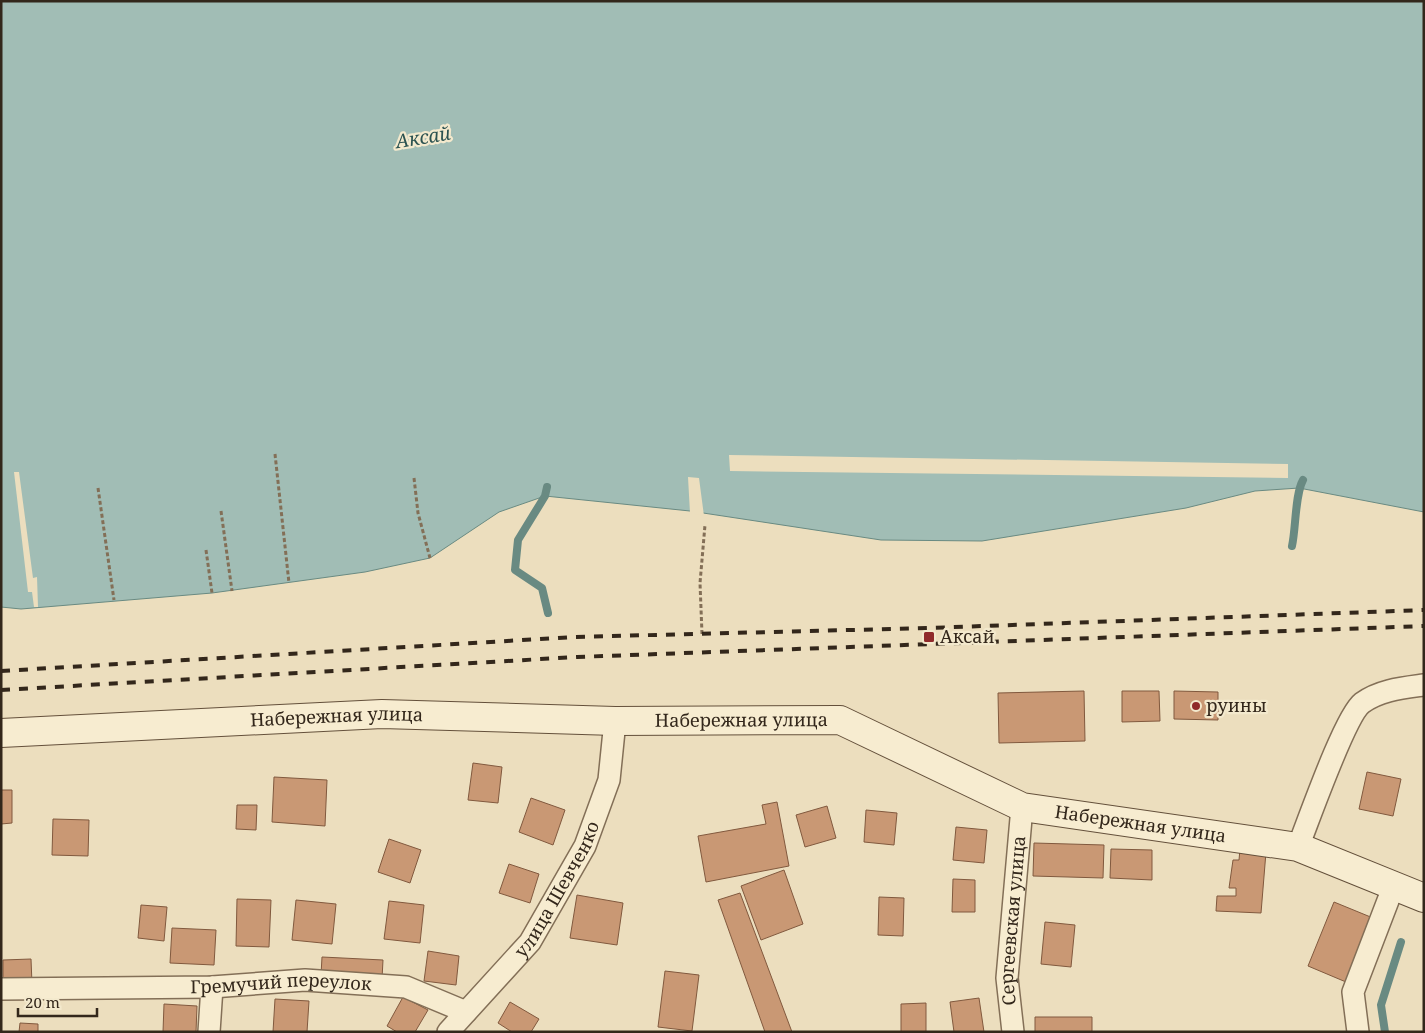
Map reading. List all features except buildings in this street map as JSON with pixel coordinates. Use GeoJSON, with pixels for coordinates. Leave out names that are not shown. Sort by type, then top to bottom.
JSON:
{"type":"FeatureCollection","features":[{"type":"Feature","properties":{"kind":"street"},"geometry":{"type":"LineString","coordinates":[[1298,847],[1346,727],[1360,704],[1387,691],[1424,685]]}},
{"type":"Feature","properties":{"kind":"street","name":"Набережная улица"},"geometry":{"type":"LineString","coordinates":[[1,733],[382,714],[616,721],[840,720],[1022,807],[1298,847],[1424,898]]}},
{"type":"Feature","properties":{"kind":"street","name":"улица Шевченко"},"geometry":{"type":"LineString","coordinates":[[448,1032],[530,942],[585,846],[610,780],[616,721]]}},
{"type":"Feature","properties":{"kind":"street","name":"Сергеевская улица"},"geometry":{"type":"LineString","coordinates":[[1013,1032],[1007,978],[1022,807]]}},
{"type":"Feature","properties":{"kind":"street"},"geometry":{"type":"LineString","coordinates":[[1358,1032],[1353,992],[1394,885]]}},
{"type":"Feature","properties":{"kind":"street","name":"Гремучий переулок"},"geometry":{"type":"LineString","coordinates":[[1,989],[212,987],[305,980],[406,987],[466,1012]]}},
{"type":"Feature","properties":{"kind":"street"},"geometry":{"type":"LineString","coordinates":[[210,1032],[212,987]]}},
{"type":"Feature","properties":{"kind":"path"},"geometry":{"type":"LineString","coordinates":[[275,454],[289,583]]}},
{"type":"Feature","properties":{"kind":"path"},"geometry":{"type":"LineString","coordinates":[[414,478],[418,512],[430,558]]}},
{"type":"Feature","properties":{"kind":"path"},"geometry":{"type":"LineString","coordinates":[[98,488],[114,600]]}},
{"type":"Feature","properties":{"kind":"path"},"geometry":{"type":"LineString","coordinates":[[221,511],[232,591]]}},
{"type":"Feature","properties":{"kind":"path"},"geometry":{"type":"LineString","coordinates":[[702,634],[700,583],[705,525]]}},
{"type":"Feature","properties":{"kind":"path"},"geometry":{"type":"LineString","coordinates":[[206,550],[212,594]]}},
{"type":"Feature","properties":{"kind":"water"},"geometry":{"type":"Polygon","coordinates":[[[1,1],[1424,1],[1424,512],[1299,488],[1255,491],[1186,508],[982,541],[881,540],[690,511],[545,496],[499,512],[430,558],[365,572],[212,593],[21,609],[1,607],[1,1]]]}},
{"type":"Feature","properties":{"kind":"pier"},"geometry":{"type":"Polygon","coordinates":[[[729,455],[1288,464],[1288,478],[730,471],[729,455]]]}},
{"type":"Feature","properties":{"kind":"pier"},"geometry":{"type":"Polygon","coordinates":[[[14,472],[19,472],[33,578],[37,577],[38,607],[34,607],[32,592],[28,592],[14,472]]]}},
{"type":"Feature","properties":{"kind":"pier"},"geometry":{"type":"Polygon","coordinates":[[[688,477],[699,478],[704,516],[690,513],[688,477]]]}},
{"type":"Feature","properties":{"kind":"waterway"},"geometry":{"type":"LineString","coordinates":[[1292,546],[1298,494],[1303,480]]}},
{"type":"Feature","properties":{"kind":"waterway"},"geometry":{"type":"LineString","coordinates":[[547,487],[545,496],[518,540],[515,570],[542,588],[548,613]]}},
{"type":"Feature","properties":{"kind":"waterway"},"geometry":{"type":"LineString","coordinates":[[1385,1032],[1381,1005],[1401,942]]}},
{"type":"Feature","properties":{"kind":"railway"},"geometry":{"type":"LineString","coordinates":[[1,671],[574,637],[929,628],[1424,610]]}},
{"type":"Feature","properties":{"kind":"railway"},"geometry":{"type":"LineString","coordinates":[[1,690],[577,657],[1424,626]]}},
{"type":"Feature","properties":{"kind":"place","name":"Аксай"},"geometry":{"type":"Point","coordinates":[929,637]}},
{"type":"Feature","properties":{"kind":"place","name":"руины"},"geometry":{"type":"Point","coordinates":[1196,706]}}]}
